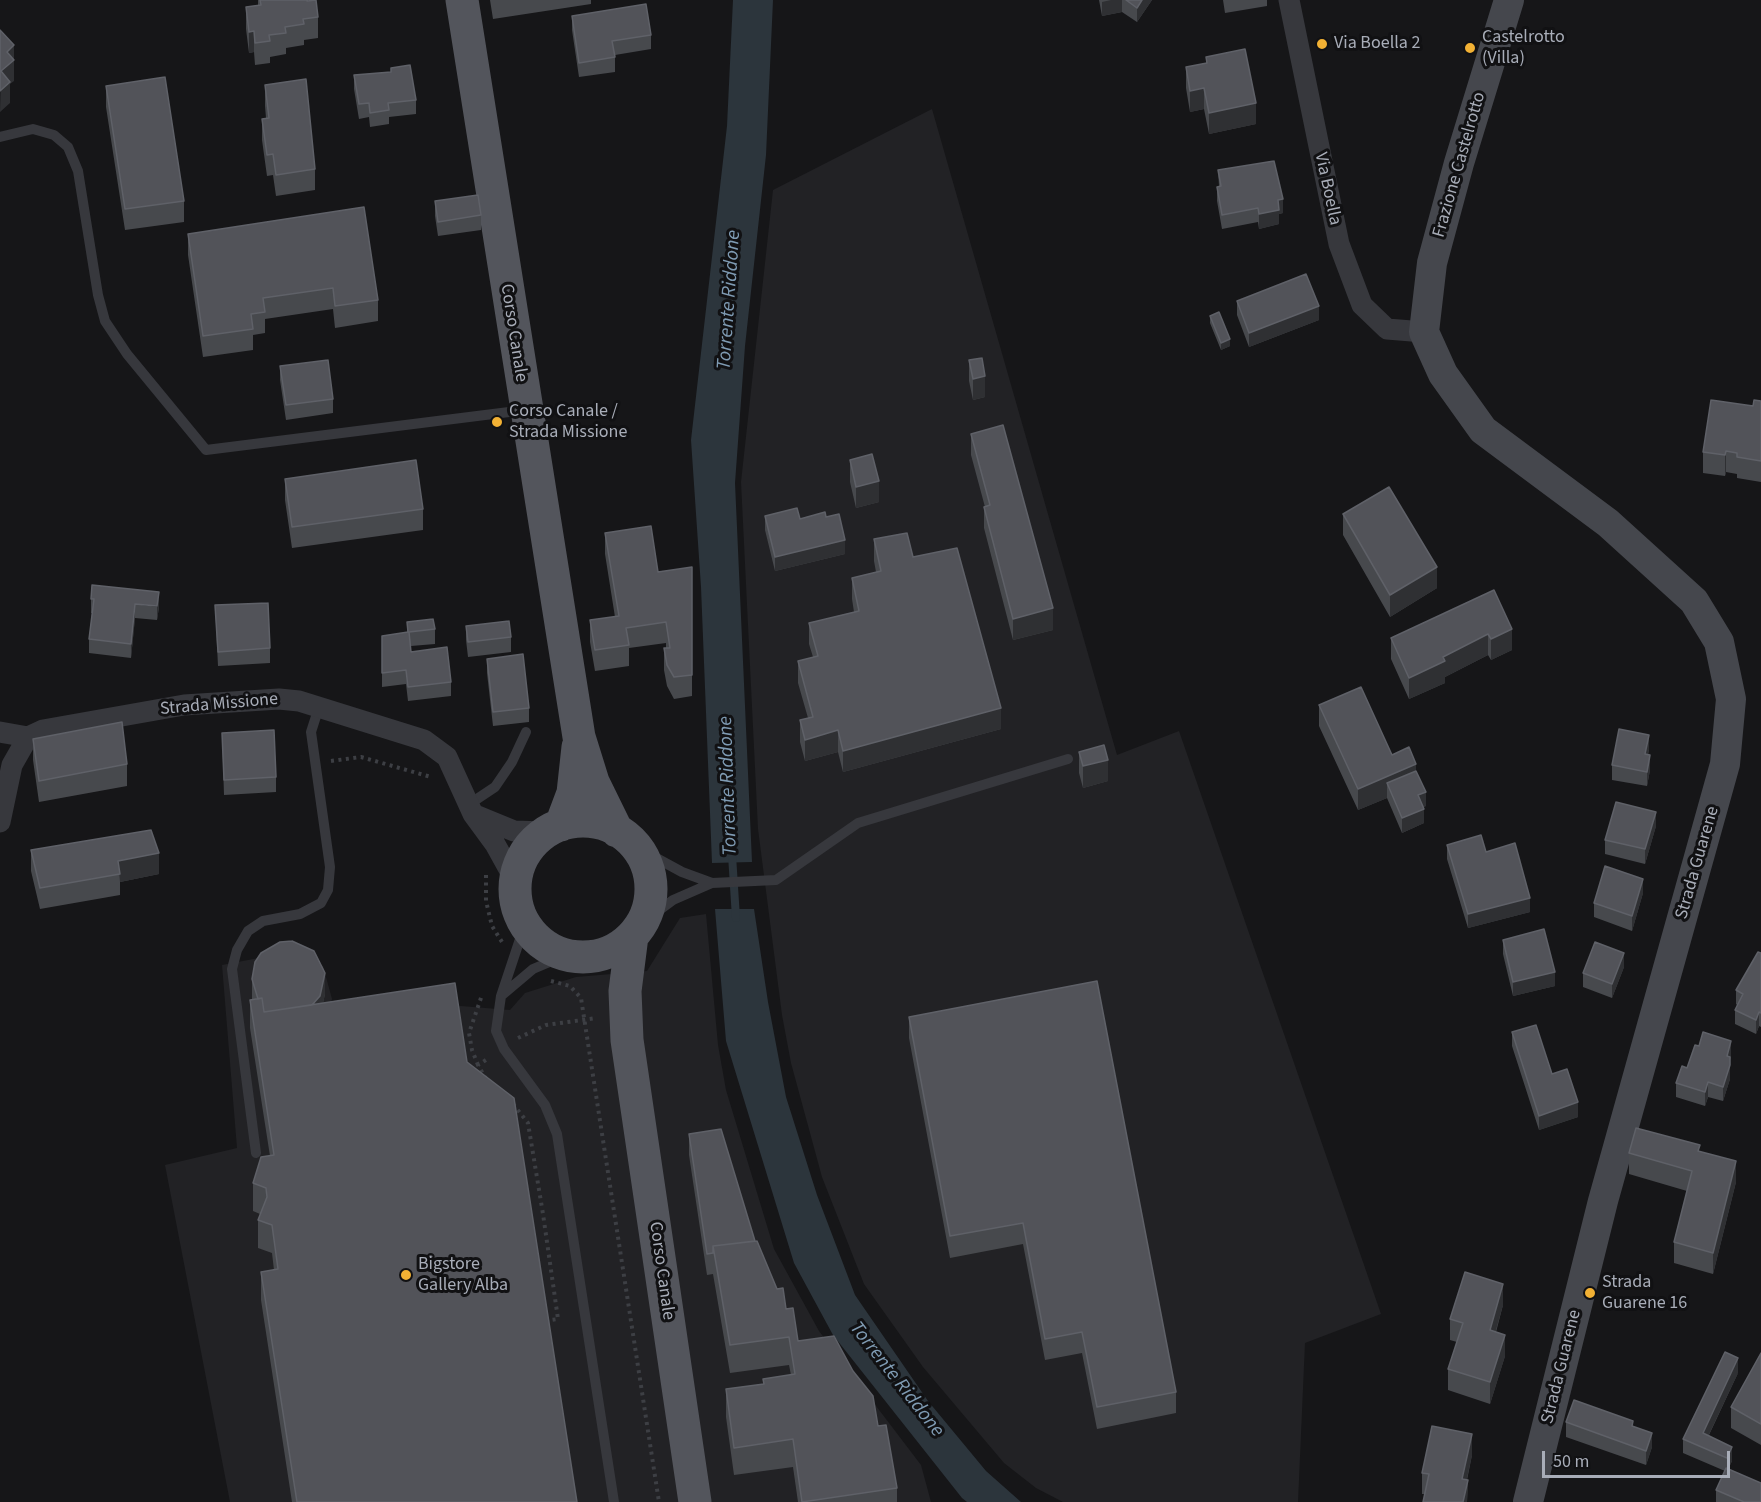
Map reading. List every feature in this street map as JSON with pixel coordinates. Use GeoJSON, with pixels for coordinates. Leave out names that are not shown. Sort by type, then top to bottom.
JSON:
{"type":"FeatureCollection","features":[{"type":"Feature","properties":{"kind":"main road","name":"Corso Canale"},"geometry":{"type":"LineString","coordinates":[[462,0],[525,410],[579,736],[593,782],[627,839],[646,865],[651,884],[650,904],[637,930],[624,991],[627,1040],[696,1502]]}},
{"type":"Feature","properties":{"kind":"main road","name":"Frazione Castelrotto"},"geometry":{"type":"LineString","coordinates":[[1424,332],[1432,263],[1459,163],[1509,0]]}},
{"type":"Feature","properties":{"kind":"main road","name":"Strada Guarene"},"geometry":{"type":"LineString","coordinates":[[1424,332],[1443,374],[1483,430],[1608,523],[1694,601],[1719,642],[1731,699],[1725,764],[1603,1201],[1528,1502]]}},
{"type":"Feature","properties":{"kind":"main road","name":"Corso Canale"},"geometry":{"type":"LineString","coordinates":[[579,736],[573,793],[554,829],[531,846],[521,862],[516,882],[514,935],[546,946],[564,964],[598,977],[627,1040]]}},
{"type":"Feature","properties":{"kind":"main road"},"geometry":{"type":"LineString","coordinates":[[554,829],[580,821],[599,824],[627,839]]}},
{"type":"Feature","properties":{"kind":"main road"},"geometry":{"type":"LineString","coordinates":[[564,964],[607,952],[637,930]]}},
{"type":"Feature","properties":{"kind":"street","name":"Via Boella"},"geometry":{"type":"LineString","coordinates":[[1289,0],[1338,244],[1362,305],[1387,329],[1424,332]]}},
{"type":"Feature","properties":{"kind":"street","name":"Strada Missione"},"geometry":{"type":"LineString","coordinates":[[0,732],[28,737],[43,730],[184,705],[279,699],[299,701],[429,743],[447,758],[470,810],[495,844],[516,882]]}},
{"type":"Feature","properties":{"kind":"street"},"geometry":{"type":"LineString","coordinates":[[0,822],[12,765],[28,737]]}},
{"type":"Feature","properties":{"kind":"street"},"geometry":{"type":"LineString","coordinates":[[470,810],[488,823],[514,831],[554,829]]}},
{"type":"Feature","properties":{"kind":"lane"},"geometry":{"type":"LineString","coordinates":[[0,137],[33,129],[54,135],[68,147],[78,171],[98,295],[105,321],[127,354],[206,450],[525,410]]}},
{"type":"Feature","properties":{"kind":"lane"},"geometry":{"type":"LineString","coordinates":[[256,1153],[232,969],[237,950],[248,932],[263,921],[300,914],[321,903],[328,890],[330,867],[311,732],[319,707]]}},
{"type":"Feature","properties":{"kind":"lane"},"geometry":{"type":"LineString","coordinates":[[470,810],[495,787],[512,762],[526,732]]}},
{"type":"Feature","properties":{"kind":"lane"},"geometry":{"type":"LineString","coordinates":[[637,930],[672,900],[712,883],[776,880],[858,823],[1068,759]]}},
{"type":"Feature","properties":{"kind":"lane"},"geometry":{"type":"LineString","coordinates":[[627,839],[682,872],[712,883]]}},
{"type":"Feature","properties":{"kind":"lane"},"geometry":{"type":"LineString","coordinates":[[514,935],[496,1031],[504,1048],[545,1105],[557,1134],[614,1502]]}},
{"type":"Feature","properties":{"kind":"lane"},"geometry":{"type":"LineString","coordinates":[[501,996],[533,969],[564,964]]}},
{"type":"Feature","properties":{"kind":"path"},"geometry":{"type":"LineString","coordinates":[[315,763],[361,758],[434,778]]}},
{"type":"Feature","properties":{"kind":"path"},"geometry":{"type":"LineString","coordinates":[[487,866],[486,901],[492,926],[514,935]]}},
{"type":"Feature","properties":{"kind":"path"},"geometry":{"type":"LineString","coordinates":[[564,964],[570,986],[581,998],[659,1502]]}},
{"type":"Feature","properties":{"kind":"path"},"geometry":{"type":"LineString","coordinates":[[485,988],[476,1008],[470,1034],[472,1050],[478,1065],[493,1086]]}},
{"type":"Feature","properties":{"kind":"path"},"geometry":{"type":"LineString","coordinates":[[518,1038],[546,1025],[601,1017]]}},
{"type":"Feature","properties":{"kind":"path"},"geometry":{"type":"LineString","coordinates":[[478,1065],[492,1056]]}},
{"type":"Feature","properties":{"kind":"path"},"geometry":{"type":"LineString","coordinates":[[478,1086],[486,1079]]}},
{"type":"Feature","properties":{"kind":"path"},"geometry":{"type":"LineString","coordinates":[[509,1101],[518,1108],[528,1123],[532,1141],[558,1320],[544,1321]]}},
{"type":"Feature","properties":{"kind":"shaded area"},"geometry":{"type":"Polygon","coordinates":[[[932,109],[1117,755],[1179,731],[1381,1314],[1305,1343],[1298,1502],[1063,1502],[1036,1488],[1004,1463],[923,1367],[864,1284],[822,1177],[791,1063],[782,1015],[758,829],[741,482],[773,190],[932,109]]]}},
{"type":"Feature","properties":{"kind":"shaded area"},"geometry":{"type":"Polygon","coordinates":[[[706,914],[718,1045],[726,1090],[774,1249],[819,1331],[921,1465],[931,1502],[230,1502],[165,1165],[237,1148],[222,965],[295,951],[323,966],[332,999],[330,1023],[461,1006],[510,1010],[525,993],[576,977],[647,971],[680,918],[706,914]]]}},
{"type":"Feature","properties":{"kind":"water"},"geometry":{"type":"Polygon","coordinates":[[[733,0],[773,0],[766,155],[745,346],[735,483],[752,862],[712,863],[701,587],[691,440],[727,126],[733,0]]]}},
{"type":"Feature","properties":{"kind":"water"},"geometry":{"type":"Polygon","coordinates":[[[715,909],[754,909],[768,1002],[786,1097],[817,1195],[855,1295],[928,1401],[986,1471],[1021,1502],[967,1502],[962,1498],[833,1335],[794,1263],[726,1041],[715,909]]]}},
{"type":"Feature","properties":{"kind":"building"},"geometry":{"type":"Polygon","coordinates":[[[260,0],[316,0],[318,17],[303,19],[304,24],[285,27],[286,33],[269,35],[270,41],[255,43],[254,31],[249,32],[246,7],[261,5],[260,0]]]}},
{"type":"Feature","properties":{"kind":"building"},"geometry":{"type":"Polygon","coordinates":[[[1126,0],[1142,0],[1137,8],[1126,0]]]}},
{"type":"Feature","properties":{"kind":"building"},"geometry":{"type":"Polygon","coordinates":[[[646,4],[651,35],[612,41],[615,57],[579,63],[572,16],[646,4]]]}},
{"type":"Feature","properties":{"kind":"building"},"geometry":{"type":"Polygon","coordinates":[[[0,30],[14,45],[7,52],[14,60],[1,71],[10,82],[0,91],[0,30]]]}},
{"type":"Feature","properties":{"kind":"building"},"geometry":{"type":"Polygon","coordinates":[[[1245,49],[1256,103],[1209,113],[1204,88],[1190,91],[1186,67],[1207,63],[1206,57],[1245,49]]]}},
{"type":"Feature","properties":{"kind":"building"},"geometry":{"type":"Polygon","coordinates":[[[410,65],[416,100],[388,103],[389,110],[370,113],[369,103],[359,104],[354,75],[391,72],[391,68],[410,65]]]}},
{"type":"Feature","properties":{"kind":"building"},"geometry":{"type":"Polygon","coordinates":[[[165,77],[184,201],[125,209],[106,86],[165,77]]]}},
{"type":"Feature","properties":{"kind":"building"},"geometry":{"type":"Polygon","coordinates":[[[306,79],[315,169],[276,175],[273,154],[267,155],[262,119],[269,118],[265,85],[306,79]]]}},
{"type":"Feature","properties":{"kind":"building"},"geometry":{"type":"Polygon","coordinates":[[[1274,161],[1283,199],[1278,200],[1279,210],[1259,214],[1258,208],[1222,215],[1217,187],[1221,186],[1218,170],[1274,161]]]}},
{"type":"Feature","properties":{"kind":"building"},"geometry":{"type":"Polygon","coordinates":[[[478,195],[481,215],[438,222],[435,201],[478,195]]]}},
{"type":"Feature","properties":{"kind":"building"},"geometry":{"type":"Polygon","coordinates":[[[364,207],[378,300],[335,306],[333,288],[263,298],[265,312],[251,314],[253,329],[203,336],[188,234],[364,207]]]}},
{"type":"Feature","properties":{"kind":"building"},"geometry":{"type":"Polygon","coordinates":[[[1306,274],[1319,306],[1249,333],[1237,301],[1306,274]]]}},
{"type":"Feature","properties":{"kind":"building"},"geometry":{"type":"Polygon","coordinates":[[[1219,312],[1230,339],[1221,343],[1210,316],[1219,312]]]}},
{"type":"Feature","properties":{"kind":"building"},"geometry":{"type":"Polygon","coordinates":[[[982,358],[985,376],[973,379],[969,360],[982,358]]]}},
{"type":"Feature","properties":{"kind":"building"},"geometry":{"type":"Polygon","coordinates":[[[328,360],[333,399],[286,405],[280,366],[328,360]]]}},
{"type":"Feature","properties":{"kind":"building"},"geometry":{"type":"Polygon","coordinates":[[[1711,400],[1753,406],[1754,400],[1761,401],[1761,461],[1737,457],[1737,453],[1726,451],[1725,455],[1703,452],[1711,400]]]}},
{"type":"Feature","properties":{"kind":"building"},"geometry":{"type":"Polygon","coordinates":[[[1003,425],[1053,608],[1013,619],[984,507],[990,505],[971,434],[1003,425]]]}},
{"type":"Feature","properties":{"kind":"building"},"geometry":{"type":"Polygon","coordinates":[[[872,454],[879,481],[856,487],[850,460],[872,454]]]}},
{"type":"Feature","properties":{"kind":"building"},"geometry":{"type":"Polygon","coordinates":[[[416,460],[423,509],[292,527],[285,479],[416,460]]]}},
{"type":"Feature","properties":{"kind":"building"},"geometry":{"type":"Polygon","coordinates":[[[1389,487],[1437,567],[1390,595],[1343,514],[1389,487]]]}},
{"type":"Feature","properties":{"kind":"building"},"geometry":{"type":"Polygon","coordinates":[[[797,508],[800,519],[825,512],[826,517],[839,514],[845,540],[775,557],[765,516],[797,508]]]}},
{"type":"Feature","properties":{"kind":"building"},"geometry":{"type":"Polygon","coordinates":[[[651,526],[658,572],[692,567],[692,675],[674,677],[667,665],[664,648],[670,648],[666,622],[626,628],[629,645],[595,650],[590,620],[619,616],[605,533],[651,526]]]}},
{"type":"Feature","properties":{"kind":"building"},"geometry":{"type":"Polygon","coordinates":[[[907,533],[913,557],[957,548],[1001,708],[843,751],[838,730],[805,740],[800,720],[813,717],[798,661],[818,656],[809,623],[859,611],[852,578],[881,571],[874,539],[907,533]]]}},
{"type":"Feature","properties":{"kind":"building"},"geometry":{"type":"Polygon","coordinates":[[[92,585],[159,592],[157,606],[135,604],[131,644],[89,639],[94,599],[91,599],[92,585]]]}},
{"type":"Feature","properties":{"kind":"building"},"geometry":{"type":"Polygon","coordinates":[[[1494,590],[1512,629],[1491,639],[1488,634],[1443,657],[1445,661],[1409,678],[1391,638],[1494,590]]]}},
{"type":"Feature","properties":{"kind":"building"},"geometry":{"type":"Polygon","coordinates":[[[268,603],[270,648],[218,652],[215,605],[268,603]]]}},
{"type":"Feature","properties":{"kind":"building"},"geometry":{"type":"Polygon","coordinates":[[[433,619],[435,629],[409,632],[411,652],[447,647],[451,682],[408,687],[406,670],[382,673],[382,636],[408,632],[407,622],[433,619]]]}},
{"type":"Feature","properties":{"kind":"building"},"geometry":{"type":"Polygon","coordinates":[[[509,621],[511,637],[468,642],[466,626],[509,621]]]}},
{"type":"Feature","properties":{"kind":"building"},"geometry":{"type":"Polygon","coordinates":[[[523,654],[529,708],[493,712],[487,659],[523,654]]]}},
{"type":"Feature","properties":{"kind":"building"},"geometry":{"type":"Polygon","coordinates":[[[1361,687],[1392,755],[1409,747],[1416,764],[1358,789],[1319,705],[1361,687]]]}},
{"type":"Feature","properties":{"kind":"building"},"geometry":{"type":"Polygon","coordinates":[[[122,722],[127,764],[39,781],[33,739],[122,722]]]}},
{"type":"Feature","properties":{"kind":"building"},"geometry":{"type":"Polygon","coordinates":[[[1619,729],[1649,735],[1645,754],[1650,755],[1647,772],[1612,765],[1619,729]]]}},
{"type":"Feature","properties":{"kind":"building"},"geometry":{"type":"Polygon","coordinates":[[[274,730],[276,777],[224,780],[222,733],[274,730]]]}},
{"type":"Feature","properties":{"kind":"building"},"geometry":{"type":"Polygon","coordinates":[[[1104,745],[1108,760],[1083,766],[1079,752],[1104,745]]]}},
{"type":"Feature","properties":{"kind":"building"},"geometry":{"type":"Polygon","coordinates":[[[1416,771],[1426,792],[1418,795],[1424,809],[1402,818],[1387,783],[1416,771]]]}},
{"type":"Feature","properties":{"kind":"building"},"geometry":{"type":"Polygon","coordinates":[[[1616,802],[1656,812],[1645,849],[1605,840],[1616,802]]]}},
{"type":"Feature","properties":{"kind":"building"},"geometry":{"type":"Polygon","coordinates":[[[151,830],[159,853],[118,861],[120,874],[40,888],[31,850],[151,830]]]}},
{"type":"Feature","properties":{"kind":"building"},"geometry":{"type":"Polygon","coordinates":[[[1481,835],[1486,852],[1515,843],[1530,898],[1468,914],[1447,845],[1481,835]]]}},
{"type":"Feature","properties":{"kind":"building"},"geometry":{"type":"Polygon","coordinates":[[[1605,866],[1643,879],[1632,916],[1594,903],[1605,866]]]}},
{"type":"Feature","properties":{"kind":"building"},"geometry":{"type":"Polygon","coordinates":[[[1544,929],[1555,972],[1513,982],[1503,940],[1544,929]]]}},
{"type":"Feature","properties":{"kind":"building"},"geometry":{"type":"Polygon","coordinates":[[[292,941],[314,951],[325,973],[320,996],[312,1005],[264,1012],[262,998],[258,999],[252,979],[255,962],[261,953],[280,942],[292,941]]]}},
{"type":"Feature","properties":{"kind":"building"},"geometry":{"type":"Polygon","coordinates":[[[1595,942],[1624,953],[1612,984],[1583,973],[1595,942]]]}},
{"type":"Feature","properties":{"kind":"building"},"geometry":{"type":"Polygon","coordinates":[[[1758,952],[1761,953],[1761,1013],[1759,1012],[1756,1020],[1735,1010],[1743,994],[1736,990],[1758,952]]]}},
{"type":"Feature","properties":{"kind":"building"},"geometry":{"type":"Polygon","coordinates":[[[1097,981],[1176,1392],[1097,1407],[1082,1332],[1045,1339],[1023,1223],[950,1236],[909,1017],[1097,981]]]}},
{"type":"Feature","properties":{"kind":"building","name":"Bigstore Gallery Alba"},"geometry":{"type":"Polygon","coordinates":[[[455,983],[467,1062],[514,1098],[577,1502],[297,1502],[261,1272],[278,1269],[272,1225],[258,1220],[267,1197],[266,1188],[253,1183],[261,1157],[274,1155],[250,1000],[262,998],[264,1012],[455,983]]]}},
{"type":"Feature","properties":{"kind":"building"},"geometry":{"type":"Polygon","coordinates":[[[1536,1025],[1552,1074],[1567,1069],[1578,1102],[1539,1116],[1512,1032],[1536,1025]]]}},
{"type":"Feature","properties":{"kind":"building"},"geometry":{"type":"Polygon","coordinates":[[[1703,1032],[1731,1041],[1727,1056],[1730,1057],[1730,1065],[1723,1087],[1708,1082],[1705,1092],[1676,1083],[1682,1066],[1687,1068],[1695,1045],[1699,1046],[1703,1032]]]}},
{"type":"Feature","properties":{"kind":"building"},"geometry":{"type":"Polygon","coordinates":[[[1636,1128],[1700,1145],[1698,1151],[1736,1161],[1713,1253],[1674,1242],[1692,1171],[1629,1153],[1636,1128]]]}},
{"type":"Feature","properties":{"kind":"building"},"geometry":{"type":"Polygon","coordinates":[[[721,1129],[755,1241],[713,1246],[713,1253],[707,1254],[689,1134],[721,1129]]]}},
{"type":"Feature","properties":{"kind":"building"},"geometry":{"type":"Polygon","coordinates":[[[757,1241],[777,1289],[783,1288],[786,1309],[793,1308],[798,1341],[834,1336],[853,1371],[873,1396],[878,1426],[886,1425],[897,1488],[802,1502],[793,1439],[734,1448],[726,1389],[764,1384],[763,1379],[795,1374],[789,1337],[730,1345],[713,1246],[757,1241]]]}},
{"type":"Feature","properties":{"kind":"building"},"geometry":{"type":"Polygon","coordinates":[[[1465,1272],[1503,1284],[1490,1330],[1505,1335],[1490,1382],[1448,1369],[1463,1323],[1450,1319],[1465,1272]]]}},
{"type":"Feature","properties":{"kind":"building"},"geometry":{"type":"Polygon","coordinates":[[[1725,1352],[1738,1358],[1703,1433],[1732,1447],[1727,1458],[1683,1439],[1725,1352]]]}},
{"type":"Feature","properties":{"kind":"building"},"geometry":{"type":"Polygon","coordinates":[[[1761,1353],[1761,1424],[1731,1407],[1761,1353]]]}},
{"type":"Feature","properties":{"kind":"building"},"geometry":{"type":"Polygon","coordinates":[[[1574,1400],[1633,1421],[1632,1426],[1652,1433],[1646,1451],[1566,1422],[1574,1400]]]}},
{"type":"Feature","properties":{"kind":"building"},"geometry":{"type":"Polygon","coordinates":[[[1432,1426],[1472,1434],[1462,1479],[1468,1480],[1463,1502],[1423,1502],[1429,1474],[1422,1473],[1432,1426]]]}},
{"type":"Feature","properties":{"kind":"building"},"geometry":{"type":"Polygon","coordinates":[[[1726,1468],[1761,1483],[1761,1502],[1744,1502],[1716,1490],[1726,1468]]]}},
{"type":"Feature","properties":{"kind":"waterway","name":"Torrente Riddone"},"geometry":{"type":"LineString","coordinates":[[732,855],[736,918]]}},
{"type":"Feature","properties":{"kind":"place","name":"Via Boella 2"},"geometry":{"type":"Point","coordinates":[1322,44]}},
{"type":"Feature","properties":{"kind":"place","name":"Castelrotto (Villa)"},"geometry":{"type":"Point","coordinates":[1470,48]}},
{"type":"Feature","properties":{"kind":"place","name":"Corso Canale / Strada Missione"},"geometry":{"type":"Point","coordinates":[497,422]}},
{"type":"Feature","properties":{"kind":"place","name":"Bigstore Gallery Alba"},"geometry":{"type":"Point","coordinates":[406,1275]}},
{"type":"Feature","properties":{"kind":"place","name":"Strada Guarene 16"},"geometry":{"type":"Point","coordinates":[1590,1293]}}]}
